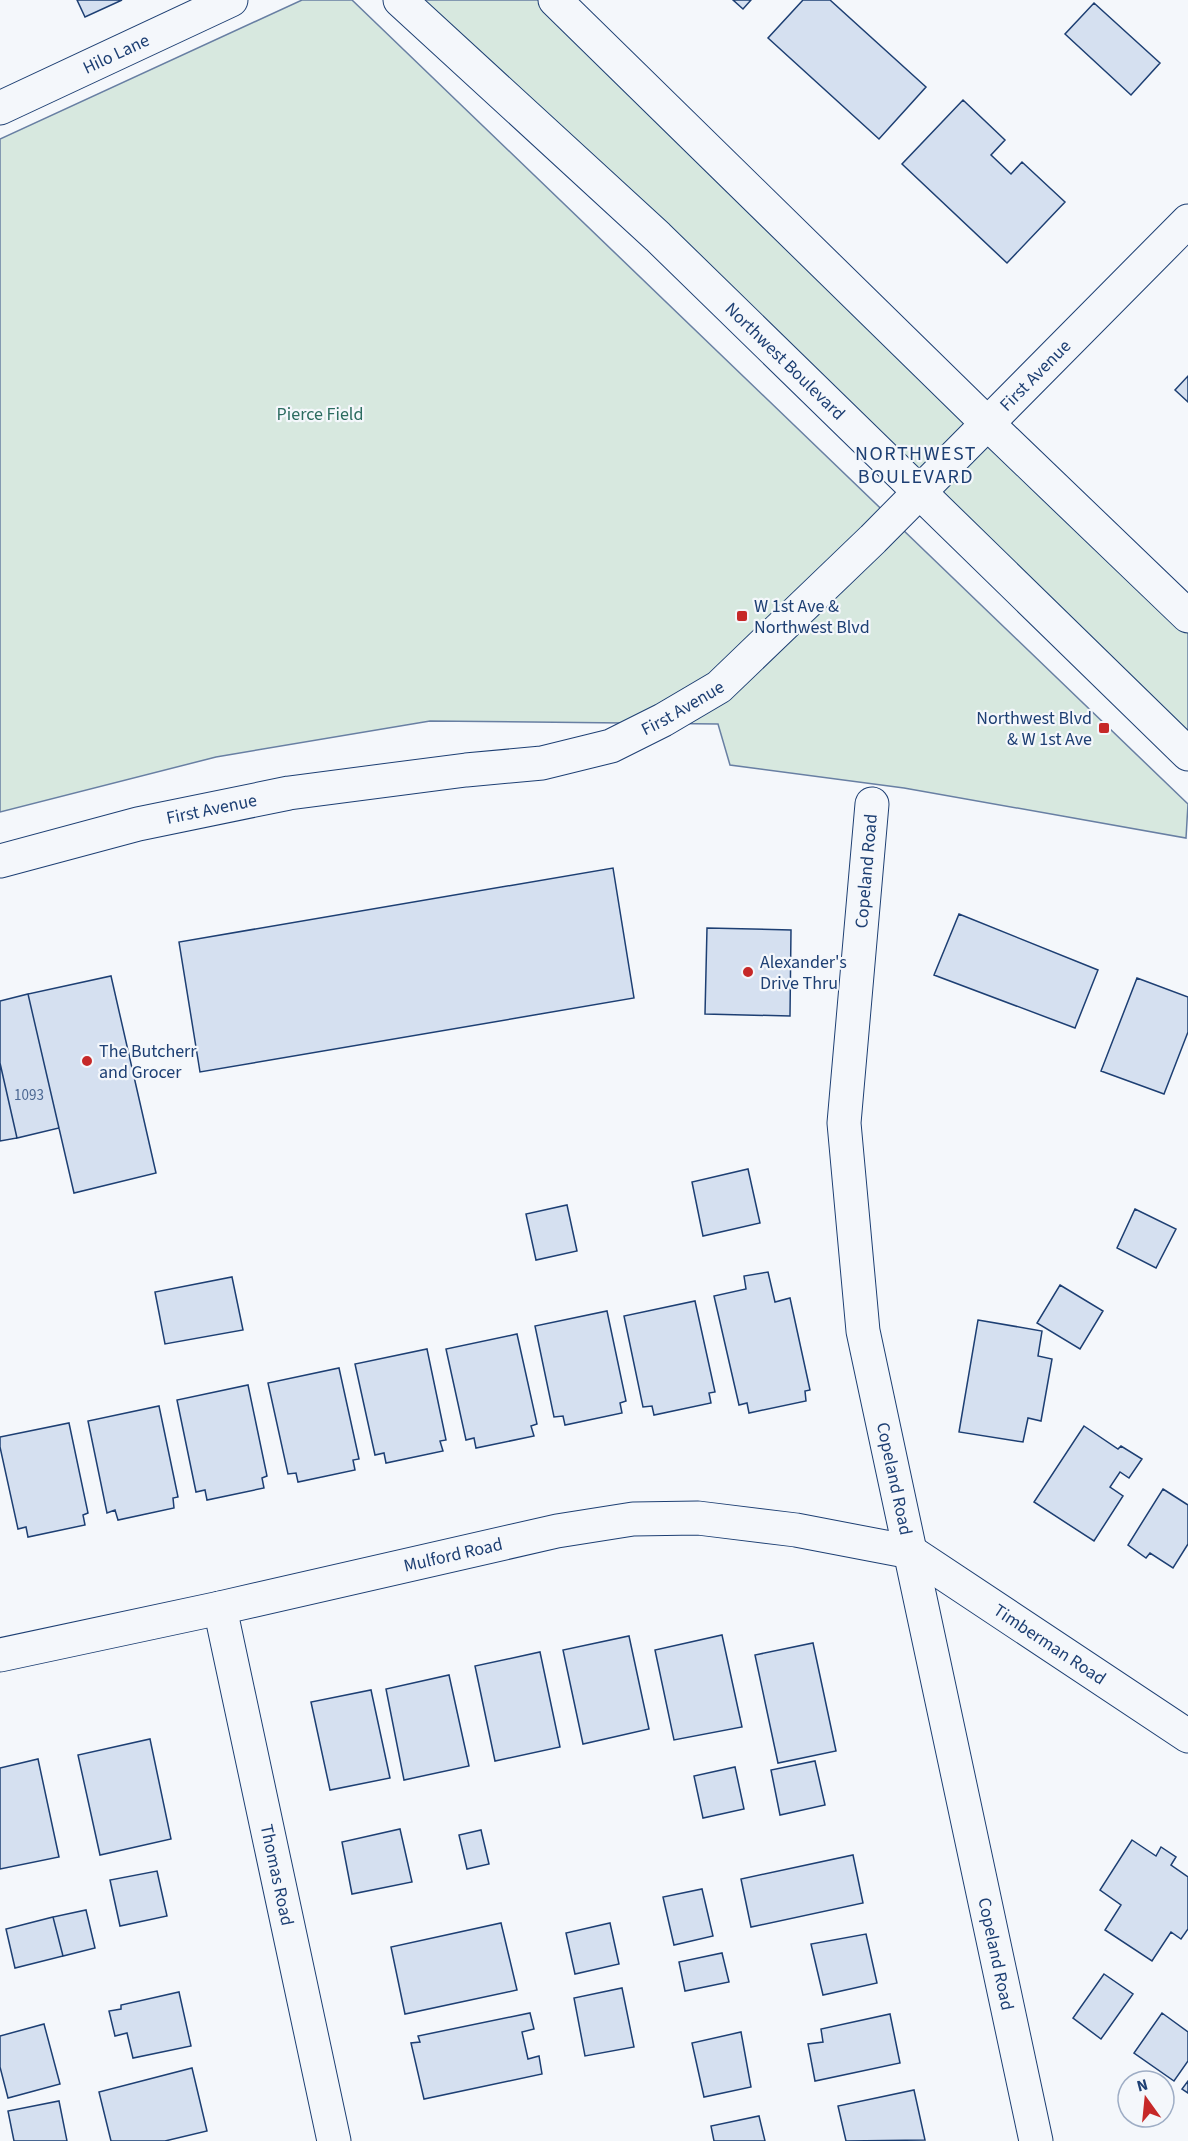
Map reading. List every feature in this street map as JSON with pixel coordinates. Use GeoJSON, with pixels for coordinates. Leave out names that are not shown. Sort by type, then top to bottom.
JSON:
{"type":"FeatureCollection","features":[{"type":"Feature","properties":{"kind":"street","name":"Hilo Lane"},"geometry":{"type":"LineString","coordinates":[[0,108],[231,0]]}},
{"type":"Feature","properties":{"kind":"street","name":"Northwest Boulevard"},"geometry":{"type":"LineString","coordinates":[[400,0],[658,237],[1188,754]]}},
{"type":"Feature","properties":{"kind":"street"},"geometry":{"type":"LineString","coordinates":[[555,0],[987,423],[1188,616]]}},
{"type":"Feature","properties":{"kind":"street","name":"First Avenue"},"geometry":{"type":"LineString","coordinates":[[0,861],[138,824],[289,793],[466,770],[542,763],[611,746],[663,720],[719,687],[873,539],[1188,221]]}},
{"type":"Feature","properties":{"kind":"street","name":"Copeland Road"},"geometry":{"type":"LineString","coordinates":[[872,804],[844,1123],[863,1330],[1036,2141]]}},
{"type":"Feature","properties":{"kind":"street","name":"Mulford Road"},"geometry":{"type":"LineString","coordinates":[[0,1655],[220,1608],[557,1531],[633,1519],[698,1518],[752,1524],[911,1552]]}},
{"type":"Feature","properties":{"kind":"street","name":"Timberman Road"},"geometry":{"type":"LineString","coordinates":[[911,1552],[1188,1737]]}},
{"type":"Feature","properties":{"kind":"street","name":"Thomas Road"},"geometry":{"type":"LineString","coordinates":[[220,1608],[334,2141]]}},
{"type":"Feature","properties":{"kind":"green space","name":"Pierce Field"},"geometry":{"type":"Polygon","coordinates":[[[302,0],[352,0],[1188,804],[1186,838],[904,788],[730,765],[718,724],[430,721],[216,757],[0,812],[0,139],[302,0]]]}},
{"type":"Feature","properties":{"kind":"green space"},"geometry":{"type":"Polygon","coordinates":[[[400,0],[555,0],[1188,616],[1188,754],[400,0]]]}},
{"type":"Feature","properties":{"kind":"building"},"geometry":{"type":"Polygon","coordinates":[[[77,0],[122,0],[85,17],[77,0]]]}},
{"type":"Feature","properties":{"kind":"building"},"geometry":{"type":"Polygon","coordinates":[[[733,0],[751,0],[743,9],[733,0]]]}},
{"type":"Feature","properties":{"kind":"building"},"geometry":{"type":"Polygon","coordinates":[[[803,0],[830,0],[926,87],[879,139],[768,38],[803,0]]]}},
{"type":"Feature","properties":{"kind":"building"},"geometry":{"type":"Polygon","coordinates":[[[1094,3],[1160,63],[1131,95],[1065,34],[1094,3]]]}},
{"type":"Feature","properties":{"kind":"building"},"geometry":{"type":"Polygon","coordinates":[[[963,100],[1005,140],[991,155],[1011,174],[1022,162],[1065,202],[1007,263],[902,164],[963,100]]]}},
{"type":"Feature","properties":{"kind":"building"},"geometry":{"type":"Polygon","coordinates":[[[1188,376],[1188,402],[1175,390],[1188,376]]]}},
{"type":"Feature","properties":{"kind":"building"},"geometry":{"type":"Polygon","coordinates":[[[613,868],[634,998],[200,1072],[179,942],[613,868]]]}},
{"type":"Feature","properties":{"kind":"building"},"geometry":{"type":"Polygon","coordinates":[[[959,914],[1098,970],[1075,1028],[934,975],[959,914]]]}},
{"type":"Feature","properties":{"kind":"building","name":"Alexander's Drive Thru"},"geometry":{"type":"Polygon","coordinates":[[[707,928],[791,930],[790,1016],[705,1014],[707,928]]]}},
{"type":"Feature","properties":{"kind":"building","name":"The Butcherr and Grocer"},"geometry":{"type":"Polygon","coordinates":[[[111,976],[156,1173],[74,1193],[28,994],[111,976]]]}},
{"type":"Feature","properties":{"kind":"building"},"geometry":{"type":"Polygon","coordinates":[[[1137,978],[1188,997],[1188,1032],[1164,1094],[1101,1071],[1137,978]]]}},
{"type":"Feature","properties":{"kind":"building"},"geometry":{"type":"Polygon","coordinates":[[[28,994],[59,1128],[17,1138],[0,1063],[0,1001],[28,994]]]}},
{"type":"Feature","properties":{"kind":"building"},"geometry":{"type":"Polygon","coordinates":[[[0,1063],[17,1138],[0,1141],[0,1063]]]}},
{"type":"Feature","properties":{"kind":"building"},"geometry":{"type":"Polygon","coordinates":[[[748,1169],[760,1223],[703,1236],[692,1182],[748,1169]]]}},
{"type":"Feature","properties":{"kind":"building"},"geometry":{"type":"Polygon","coordinates":[[[567,1205],[577,1251],[536,1260],[526,1214],[567,1205]]]}},
{"type":"Feature","properties":{"kind":"building"},"geometry":{"type":"Polygon","coordinates":[[[1135,1209],[1176,1229],[1156,1268],[1117,1248],[1135,1209]]]}},
{"type":"Feature","properties":{"kind":"building"},"geometry":{"type":"Polygon","coordinates":[[[768,1272],[775,1302],[790,1298],[810,1390],[805,1391],[806,1401],[749,1413],[747,1403],[739,1405],[714,1296],[746,1289],[744,1276],[768,1272]]]}},
{"type":"Feature","properties":{"kind":"building"},"geometry":{"type":"Polygon","coordinates":[[[232,1277],[243,1330],[165,1344],[155,1292],[232,1277]]]}},
{"type":"Feature","properties":{"kind":"building"},"geometry":{"type":"Polygon","coordinates":[[[1060,1285],[1103,1311],[1080,1349],[1037,1323],[1060,1285]]]}},
{"type":"Feature","properties":{"kind":"building"},"geometry":{"type":"Polygon","coordinates":[[[695,1301],[715,1392],[709,1393],[711,1403],[654,1415],[652,1406],[643,1407],[624,1316],[695,1301]]]}},
{"type":"Feature","properties":{"kind":"building"},"geometry":{"type":"Polygon","coordinates":[[[607,1311],[626,1401],[620,1403],[622,1413],[565,1425],[563,1416],[554,1417],[535,1326],[607,1311]]]}},
{"type":"Feature","properties":{"kind":"building"},"geometry":{"type":"Polygon","coordinates":[[[978,1320],[1042,1331],[1038,1356],[1052,1359],[1041,1421],[1028,1418],[1023,1442],[959,1432],[978,1320]]]}},
{"type":"Feature","properties":{"kind":"building"},"geometry":{"type":"Polygon","coordinates":[[[517,1334],[537,1424],[531,1426],[534,1436],[476,1448],[474,1438],[466,1440],[446,1349],[517,1334]]]}},
{"type":"Feature","properties":{"kind":"building"},"geometry":{"type":"Polygon","coordinates":[[[427,1349],[446,1440],[440,1441],[443,1451],[386,1463],[384,1453],[375,1455],[355,1364],[427,1349]]]}},
{"type":"Feature","properties":{"kind":"building"},"geometry":{"type":"Polygon","coordinates":[[[339,1368],[359,1459],[353,1460],[355,1470],[298,1482],[296,1473],[288,1474],[268,1383],[339,1368]]]}},
{"type":"Feature","properties":{"kind":"building"},"geometry":{"type":"Polygon","coordinates":[[[248,1385],[267,1476],[262,1478],[264,1488],[207,1500],[205,1490],[196,1492],[177,1400],[248,1385]]]}},
{"type":"Feature","properties":{"kind":"building"},"geometry":{"type":"Polygon","coordinates":[[[159,1406],[178,1497],[173,1498],[174,1508],[118,1520],[115,1510],[107,1513],[88,1421],[159,1406]]]}},
{"type":"Feature","properties":{"kind":"building"},"geometry":{"type":"Polygon","coordinates":[[[69,1423],[88,1513],[83,1515],[85,1525],[28,1537],[26,1527],[18,1529],[0,1447],[0,1437],[69,1423]]]}},
{"type":"Feature","properties":{"kind":"building"},"geometry":{"type":"Polygon","coordinates":[[[1084,1426],[1118,1449],[1121,1446],[1142,1459],[1129,1478],[1120,1472],[1110,1487],[1123,1496],[1094,1541],[1034,1502],[1084,1426]]]}},
{"type":"Feature","properties":{"kind":"building"},"geometry":{"type":"Polygon","coordinates":[[[1163,1489],[1188,1505],[1188,1544],[1173,1568],[1150,1553],[1146,1558],[1128,1545],[1163,1489]]]}},
{"type":"Feature","properties":{"kind":"building"},"geometry":{"type":"Polygon","coordinates":[[[722,1635],[742,1727],[674,1740],[655,1650],[722,1635]]]}},
{"type":"Feature","properties":{"kind":"building"},"geometry":{"type":"Polygon","coordinates":[[[629,1636],[649,1729],[583,1744],[563,1650],[629,1636]]]}},
{"type":"Feature","properties":{"kind":"building"},"geometry":{"type":"Polygon","coordinates":[[[813,1643],[836,1751],[778,1763],[755,1655],[813,1643]]]}},
{"type":"Feature","properties":{"kind":"building"},"geometry":{"type":"Polygon","coordinates":[[[540,1652],[560,1747],[495,1761],[475,1666],[540,1652]]]}},
{"type":"Feature","properties":{"kind":"building"},"geometry":{"type":"Polygon","coordinates":[[[449,1675],[469,1766],[404,1780],[386,1689],[449,1675]]]}},
{"type":"Feature","properties":{"kind":"building"},"geometry":{"type":"Polygon","coordinates":[[[371,1690],[390,1778],[330,1790],[311,1702],[371,1690]]]}},
{"type":"Feature","properties":{"kind":"building"},"geometry":{"type":"Polygon","coordinates":[[[150,1739],[171,1839],[100,1855],[78,1755],[150,1739]]]}},
{"type":"Feature","properties":{"kind":"building"},"geometry":{"type":"Polygon","coordinates":[[[38,1759],[59,1857],[0,1869],[0,1768],[38,1759]]]}},
{"type":"Feature","properties":{"kind":"building"},"geometry":{"type":"Polygon","coordinates":[[[815,1761],[825,1805],[780,1815],[771,1770],[815,1761]]]}},
{"type":"Feature","properties":{"kind":"building"},"geometry":{"type":"Polygon","coordinates":[[[735,1767],[744,1809],[703,1818],[694,1776],[735,1767]]]}},
{"type":"Feature","properties":{"kind":"building"},"geometry":{"type":"Polygon","coordinates":[[[400,1829],[412,1882],[352,1894],[342,1842],[400,1829]]]}},
{"type":"Feature","properties":{"kind":"building"},"geometry":{"type":"Polygon","coordinates":[[[481,1830],[489,1864],[467,1869],[459,1835],[481,1830]]]}},
{"type":"Feature","properties":{"kind":"building"},"geometry":{"type":"Polygon","coordinates":[[[1132,1840],[1156,1856],[1161,1847],[1176,1857],[1171,1865],[1188,1877],[1188,1929],[1181,1939],[1171,1932],[1152,1961],[1105,1930],[1121,1905],[1100,1890],[1132,1840]]]}},
{"type":"Feature","properties":{"kind":"building"},"geometry":{"type":"Polygon","coordinates":[[[853,1855],[863,1903],[751,1927],[741,1879],[853,1855]]]}},
{"type":"Feature","properties":{"kind":"building"},"geometry":{"type":"Polygon","coordinates":[[[157,1871],[167,1916],[120,1926],[110,1880],[157,1871]]]}},
{"type":"Feature","properties":{"kind":"building"},"geometry":{"type":"Polygon","coordinates":[[[702,1889],[713,1936],[674,1945],[663,1897],[702,1889]]]}},
{"type":"Feature","properties":{"kind":"building"},"geometry":{"type":"Polygon","coordinates":[[[86,1910],[95,1948],[63,1956],[53,1917],[86,1910]]]}},
{"type":"Feature","properties":{"kind":"building"},"geometry":{"type":"Polygon","coordinates":[[[53,1917],[63,1956],[15,1968],[6,1929],[53,1917]]]}},
{"type":"Feature","properties":{"kind":"building"},"geometry":{"type":"Polygon","coordinates":[[[501,1923],[517,1990],[405,2014],[391,1947],[501,1923]]]}},
{"type":"Feature","properties":{"kind":"building"},"geometry":{"type":"Polygon","coordinates":[[[610,1923],[619,1964],[575,1974],[566,1933],[610,1923]]]}},
{"type":"Feature","properties":{"kind":"building"},"geometry":{"type":"Polygon","coordinates":[[[866,1934],[877,1983],[823,1995],[811,1944],[866,1934]]]}},
{"type":"Feature","properties":{"kind":"building"},"geometry":{"type":"Polygon","coordinates":[[[722,1953],[729,1982],[685,1991],[679,1962],[722,1953]]]}},
{"type":"Feature","properties":{"kind":"building"},"geometry":{"type":"Polygon","coordinates":[[[1104,1974],[1133,1994],[1101,2039],[1073,2018],[1104,1974]]]}},
{"type":"Feature","properties":{"kind":"building"},"geometry":{"type":"Polygon","coordinates":[[[622,1988],[634,2047],[585,2056],[574,1998],[622,1988]]]}},
{"type":"Feature","properties":{"kind":"building"},"geometry":{"type":"Polygon","coordinates":[[[179,1992],[191,2046],[133,2058],[127,2033],[115,2036],[109,2011],[121,2009],[121,2005],[179,1992]]]}},
{"type":"Feature","properties":{"kind":"building"},"geometry":{"type":"Polygon","coordinates":[[[530,2013],[534,2029],[522,2032],[528,2059],[539,2056],[542,2074],[424,2099],[411,2043],[420,2042],[418,2036],[530,2013]]]}},
{"type":"Feature","properties":{"kind":"building"},"geometry":{"type":"Polygon","coordinates":[[[1162,2013],[1188,2032],[1188,2061],[1176,2078],[1176,2069],[1157,2069],[1134,2053],[1162,2013]]]}},
{"type":"Feature","properties":{"kind":"building"},"geometry":{"type":"Polygon","coordinates":[[[890,2014],[900,2063],[815,2081],[808,2044],[823,2042],[821,2029],[890,2014]]]}},
{"type":"Feature","properties":{"kind":"building"},"geometry":{"type":"Polygon","coordinates":[[[44,2024],[60,2084],[8,2098],[0,2067],[0,2036],[44,2024]]]}},
{"type":"Feature","properties":{"kind":"building"},"geometry":{"type":"Polygon","coordinates":[[[741,2032],[751,2087],[704,2097],[692,2043],[741,2032]]]}},
{"type":"Feature","properties":{"kind":"building"},"geometry":{"type":"Polygon","coordinates":[[[192,2068],[207,2131],[165,2141],[111,2141],[99,2092],[192,2068]]]}},
{"type":"Feature","properties":{"kind":"building"},"geometry":{"type":"Polygon","coordinates":[[[1188,2081],[1188,2093],[1182,2089],[1188,2081]]]}},
{"type":"Feature","properties":{"kind":"building"},"geometry":{"type":"Polygon","coordinates":[[[914,2090],[925,2140],[846,2141],[838,2106],[914,2090]]]}},
{"type":"Feature","properties":{"kind":"building"},"geometry":{"type":"Polygon","coordinates":[[[59,2101],[67,2141],[14,2141],[8,2111],[59,2101]]]}},
{"type":"Feature","properties":{"kind":"building"},"geometry":{"type":"Polygon","coordinates":[[[759,2116],[765,2141],[714,2141],[711,2126],[759,2116]]]}},
{"type":"Feature","properties":{"kind":"place","name":"W 1st Ave & Northwest Blvd"},"geometry":{"type":"Point","coordinates":[742,616]}},
{"type":"Feature","properties":{"kind":"place","name":"Northwest Blvd & W 1st Ave"},"geometry":{"type":"Point","coordinates":[1104,728]}},
{"type":"Feature","properties":{"kind":"place","name":"Alexander's Drive Thru"},"geometry":{"type":"Point","coordinates":[748,972]}},
{"type":"Feature","properties":{"kind":"place","name":"The Butcherr and Grocer"},"geometry":{"type":"Point","coordinates":[87,1061]}},
{"type":"Feature","properties":{"kind":"district","name":"NORTHWEST BOULEVARD"},"geometry":{"type":"Point","coordinates":[916,464]}}]}
